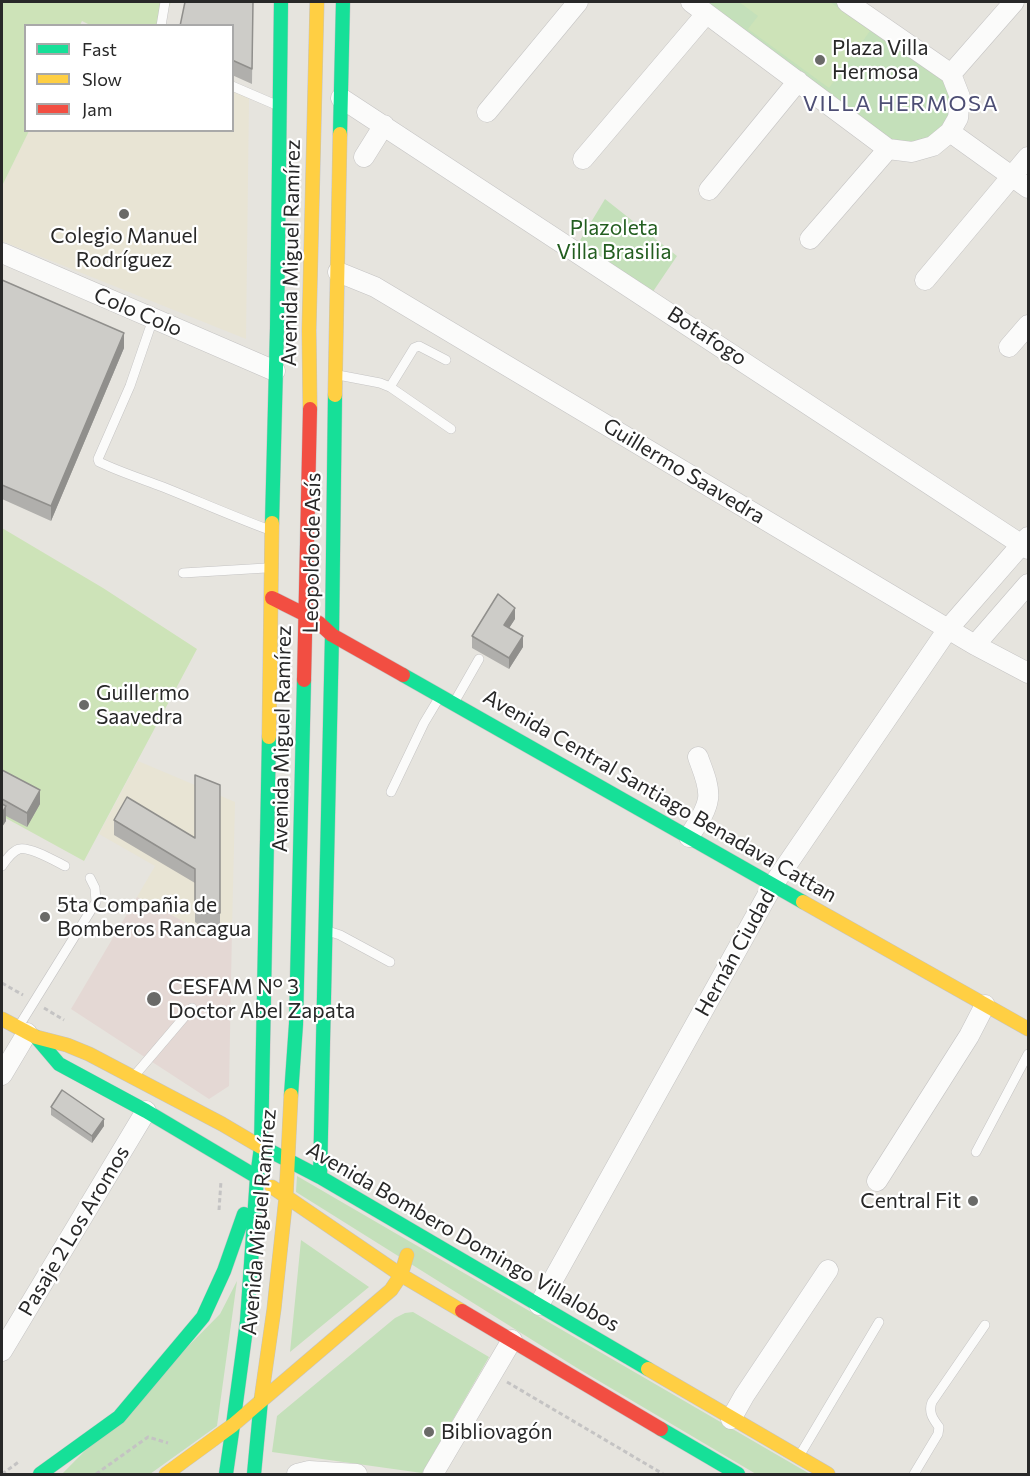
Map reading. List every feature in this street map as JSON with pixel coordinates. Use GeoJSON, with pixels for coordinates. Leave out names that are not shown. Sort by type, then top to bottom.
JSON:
{"type":"FeatureCollection","features":[{"type":"Feature","properties":{"kind":"main road","name":"Avenida Miguel Ramírez"},"geometry":{"type":"LineString","coordinates":[[226,1474],[247,1321],[261,1147],[281,2]]}},
{"type":"Feature","properties":{"kind":"main road","name":"Avenida Miguel Ramírez"},"geometry":{"type":"LineString","coordinates":[[254,1474],[286,1197],[296,1024],[306,616],[316,2]]}},
{"type":"Feature","properties":{"kind":"main road","name":"Leopoldo de Asís"},"geometry":{"type":"LineString","coordinates":[[320,1177],[343,2]]}},
{"type":"Feature","properties":{"kind":"main road"},"geometry":{"type":"LineString","coordinates":[[275,371],[288,435]]}},
{"type":"Feature","properties":{"kind":"main road"},"geometry":{"type":"LineString","coordinates":[[294,464],[297,475],[308,491]]}},
{"type":"Feature","properties":{"kind":"main road","name":"Avenida Central Santiago Benadava Cattan"},"geometry":{"type":"LineString","coordinates":[[272,598],[306,616],[327,629],[332,635],[1029,1029]]}},
{"type":"Feature","properties":{"kind":"main road","name":"Avenida Bombero Domingo Villalobos"},"geometry":{"type":"LineString","coordinates":[[2,1019],[27,1033],[67,1045],[134,1077],[261,1147],[287,1158],[828,1474]]}},
{"type":"Feature","properties":{"kind":"main road","name":"Avenida Bombero Domingo Villalobos"},"geometry":{"type":"LineString","coordinates":[[27,1033],[59,1064],[146,1110],[230,1160],[401,1275],[738,1474]]}},
{"type":"Feature","properties":{"kind":"main road"},"geometry":{"type":"LineString","coordinates":[[40,1474],[119,1417],[203,1317],[224,1271],[257,1177]]}},
{"type":"Feature","properties":{"kind":"main road"},"geometry":{"type":"LineString","coordinates":[[166,1474],[233,1425],[391,1290],[401,1275],[408,1252],[407,1239],[402,1225]]}},
{"type":"Feature","properties":{"kind":"street"},"geometry":{"type":"LineString","coordinates":[[487,112],[578,2]]}},
{"type":"Feature","properties":{"kind":"street"},"geometry":{"type":"LineString","coordinates":[[951,74],[1014,2]]}},
{"type":"Feature","properties":{"kind":"street"},"geometry":{"type":"LineString","coordinates":[[583,159],[699,8],[888,149],[912,152],[933,146],[950,132],[958,118],[960,97],[951,74],[857,4]]}},
{"type":"Feature","properties":{"kind":"street"},"geometry":{"type":"LineString","coordinates":[[709,190],[798,81]]}},
{"type":"Feature","properties":{"kind":"street","name":"Botafogo"},"geometry":{"type":"LineString","coordinates":[[341,98],[1026,543]]}},
{"type":"Feature","properties":{"kind":"street"},"geometry":{"type":"LineString","coordinates":[[364,157],[384,125]]}},
{"type":"Feature","properties":{"kind":"street"},"geometry":{"type":"LineString","coordinates":[[950,132],[1020,182]]}},
{"type":"Feature","properties":{"kind":"street"},"geometry":{"type":"LineString","coordinates":[[810,239],[888,149]]}},
{"type":"Feature","properties":{"kind":"street"},"geometry":{"type":"LineString","coordinates":[[925,280],[1020,182],[1029,157]]}},
{"type":"Feature","properties":{"kind":"street","name":"Colo Colo"},"geometry":{"type":"LineString","coordinates":[[2,253],[275,371]]}},
{"type":"Feature","properties":{"kind":"street","name":"Guillermo Saavedra"},"geometry":{"type":"LineString","coordinates":[[338,272],[375,287],[975,645],[1029,673]]}},
{"type":"Feature","properties":{"kind":"street"},"geometry":{"type":"LineString","coordinates":[[1009,347],[1029,325]]}},
{"type":"Feature","properties":{"kind":"street","name":"Hernán Ciudad"},"geometry":{"type":"LineString","coordinates":[[539,1305],[773,885],[948,629],[1026,543]]}},
{"type":"Feature","properties":{"kind":"street"},"geometry":{"type":"LineString","coordinates":[[975,645],[1029,584]]}},
{"type":"Feature","properties":{"kind":"street"},"geometry":{"type":"LineString","coordinates":[[688,837],[702,816],[708,798],[707,785],[698,757]]}},
{"type":"Feature","properties":{"kind":"street"},"geometry":{"type":"LineString","coordinates":[[877,1181],[969,1036],[985,1005]]}},
{"type":"Feature","properties":{"kind":"street"},"geometry":{"type":"LineString","coordinates":[[2,1075],[27,1033]]}},
{"type":"Feature","properties":{"kind":"street","name":"Pasaje 2 Los Aromos"},"geometry":{"type":"LineString","coordinates":[[2,1351],[146,1110]]}},
{"type":"Feature","properties":{"kind":"street"},"geometry":{"type":"LineString","coordinates":[[731,1419],[828,1269]]}},
{"type":"Feature","properties":{"kind":"street"},"geometry":{"type":"LineString","coordinates":[[433,1474],[512,1340]]}},
{"type":"Feature","properties":{"kind":"street"},"geometry":{"type":"LineString","coordinates":[[297,1474],[309,1471],[357,1474]]}},
{"type":"Feature","properties":{"kind":"lane"},"geometry":{"type":"LineString","coordinates":[[161,24],[165,2]]}},
{"type":"Feature","properties":{"kind":"lane"},"geometry":{"type":"LineString","coordinates":[[234,87],[279,106]]}},
{"type":"Feature","properties":{"kind":"lane"},"geometry":{"type":"LineString","coordinates":[[153,319],[130,386],[98,459],[99,462],[272,531]]}},
{"type":"Feature","properties":{"kind":"lane"},"geometry":{"type":"LineString","coordinates":[[390,387],[414,348],[419,346],[446,360]]}},
{"type":"Feature","properties":{"kind":"lane"},"geometry":{"type":"LineString","coordinates":[[335,375],[390,387],[451,429]]}},
{"type":"Feature","properties":{"kind":"lane"},"geometry":{"type":"LineString","coordinates":[[183,573],[272,568]]}},
{"type":"Feature","properties":{"kind":"lane"},"geometry":{"type":"LineString","coordinates":[[454,704],[479,658]]}},
{"type":"Feature","properties":{"kind":"lane"},"geometry":{"type":"LineString","coordinates":[[391,792],[424,723],[440,696]]}},
{"type":"Feature","properties":{"kind":"lane"},"geometry":{"type":"LineString","coordinates":[[2,867],[9,856],[19,849],[29,849],[65,866]]}},
{"type":"Feature","properties":{"kind":"lane"},"geometry":{"type":"LineString","coordinates":[[27,1033],[96,902],[95,888],[90,878]]}},
{"type":"Feature","properties":{"kind":"lane"},"geometry":{"type":"LineString","coordinates":[[326,930],[390,962]]}},
{"type":"Feature","properties":{"kind":"lane"},"geometry":{"type":"LineString","coordinates":[[134,1077],[192,1008]]}},
{"type":"Feature","properties":{"kind":"lane"},"geometry":{"type":"LineString","coordinates":[[976,1152],[1029,1054]]}},
{"type":"Feature","properties":{"kind":"lane"},"geometry":{"type":"LineString","coordinates":[[798,1457],[879,1322]]}},
{"type":"Feature","properties":{"kind":"lane"},"geometry":{"type":"LineString","coordinates":[[914,1474],[938,1434],[939,1427],[932,1417],[930,1408],[932,1402],[986,1325]]}},
{"type":"Feature","properties":{"kind":"path"},"geometry":{"type":"LineString","coordinates":[[217,1218],[221,1179],[230,1160]]}},
{"type":"Feature","properties":{"kind":"path"},"geometry":{"type":"LineString","coordinates":[[492,1373],[663,1474]]}},
{"type":"Feature","properties":{"kind":"path"},"geometry":{"type":"LineString","coordinates":[[96,1474],[148,1437],[170,1444]]}},
{"type":"Feature","properties":{"kind":"path"},"geometry":{"type":"LineString","coordinates":[[2,1474],[20,1461]]}},
{"type":"Feature","properties":{"kind":"shaded area","name":"Colegio Manuel Rodríguez"},"geometry":{"type":"Polygon","coordinates":[[[234,90],[249,97],[246,339],[2,241],[2,186],[29,132],[234,132],[234,90]]]}},
{"type":"Feature","properties":{"kind":"shaded area"},"geometry":{"type":"Polygon","coordinates":[[[138,761],[235,802],[232,930],[198,929],[137,897],[155,866],[99,834],[138,761]]]}},
{"type":"Feature","properties":{"kind":"shaded area","name":"CESFAM N° 3 Doctor Abel Zapata"},"geometry":{"type":"Polygon","coordinates":[[[137,897],[198,929],[232,930],[229,1086],[209,1099],[71,1009],[137,897]]]}},
{"type":"Feature","properties":{"kind":"green space"},"geometry":{"type":"Polygon","coordinates":[[[2,2],[171,2],[161,24],[88,24],[82,21],[80,24],[24,24],[24,132],[29,132],[2,186],[2,2]]]}},
{"type":"Feature","properties":{"kind":"green space","name":"Plaza Villa Hermosa"},"geometry":{"type":"Polygon","coordinates":[[[691,2],[847,2],[951,74],[950,132],[888,149],[691,2]]]}},
{"type":"Feature","properties":{"kind":"green space","name":"Plaza Villa Hermosa"},"geometry":{"type":"Polygon","coordinates":[[[739,2],[830,2],[870,31],[829,88],[748,29],[758,16],[739,2]]]}},
{"type":"Feature","properties":{"kind":"green space","name":"Plazoleta Villa Brasilia"},"geometry":{"type":"Polygon","coordinates":[[[605,199],[677,256],[650,296],[576,247],[605,199]]]}},
{"type":"Feature","properties":{"kind":"green space","name":"Guillermo Saavedra"},"geometry":{"type":"Polygon","coordinates":[[[2,528],[103,588],[197,649],[84,861],[2,816],[2,528]]]}},
{"type":"Feature","properties":{"kind":"green space"},"geometry":{"type":"Polygon","coordinates":[[[297,1176],[810,1474],[756,1474],[577,1368],[296,1192],[297,1176]]]}},
{"type":"Feature","properties":{"kind":"green space"},"geometry":{"type":"Polygon","coordinates":[[[301,1240],[369,1287],[290,1352],[301,1240]]]}},
{"type":"Feature","properties":{"kind":"green space"},"geometry":{"type":"Polygon","coordinates":[[[237,1281],[217,1426],[150,1474],[62,1474],[220,1314],[237,1281]]]}},
{"type":"Feature","properties":{"kind":"green space"},"geometry":{"type":"Polygon","coordinates":[[[413,1312],[489,1357],[422,1473],[272,1452],[277,1416],[395,1318],[413,1312]]]}},
{"type":"Feature","properties":{"kind":"building"},"geometry":{"type":"Polygon","coordinates":[[[185,2],[253,2],[252,69],[234,61],[234,24],[180,24],[185,2]]]}},
{"type":"Feature","properties":{"kind":"building"},"geometry":{"type":"Polygon","coordinates":[[[2,280],[124,333],[51,506],[2,485],[2,280]]]}},
{"type":"Feature","properties":{"kind":"building"},"geometry":{"type":"Polygon","coordinates":[[[498,594],[515,608],[504,625],[523,636],[509,658],[472,636],[498,594]]]}},
{"type":"Feature","properties":{"kind":"building"},"geometry":{"type":"Polygon","coordinates":[[[2,770],[40,790],[27,813],[2,799],[2,770]]]}},
{"type":"Feature","properties":{"kind":"building"},"geometry":{"type":"Polygon","coordinates":[[[195,775],[220,785],[220,913],[203,913],[195,908],[195,869],[114,820],[127,797],[195,838],[195,775]]]}},
{"type":"Feature","properties":{"kind":"building"},"geometry":{"type":"Polygon","coordinates":[[[62,1090],[104,1119],[92,1136],[51,1107],[62,1090]]]}},
{"type":"Feature","properties":{"kind":"traffic: fast"},"geometry":{"type":"LineString","coordinates":[[272,523],[281,2]]}},
{"type":"Feature","properties":{"kind":"traffic: fast"},"geometry":{"type":"LineString","coordinates":[[340,134],[343,2]]}},
{"type":"Feature","properties":{"kind":"traffic: fast"},"geometry":{"type":"LineString","coordinates":[[320,1177],[335,395]]}},
{"type":"Feature","properties":{"kind":"traffic: fast"},"geometry":{"type":"LineString","coordinates":[[403,675],[803,902]]}},
{"type":"Feature","properties":{"kind":"traffic: fast"},"geometry":{"type":"LineString","coordinates":[[291,1095],[296,1024],[304,680]]}},
{"type":"Feature","properties":{"kind":"traffic: fast"},"geometry":{"type":"LineString","coordinates":[[233,1425],[247,1321],[261,1147],[269,737]]}},
{"type":"Feature","properties":{"kind":"traffic: fast"},"geometry":{"type":"LineString","coordinates":[[36,1037],[59,1064],[146,1111],[257,1177]]}},
{"type":"Feature","properties":{"kind":"traffic: fast"},"geometry":{"type":"LineString","coordinates":[[272,1152],[320,1177],[648,1369]]}},
{"type":"Feature","properties":{"kind":"traffic: fast"},"geometry":{"type":"LineString","coordinates":[[40,1474],[119,1417],[203,1317],[224,1271],[244,1214]]}},
{"type":"Feature","properties":{"kind":"traffic: fast"},"geometry":{"type":"LineString","coordinates":[[254,1474],[261,1400]]}},
{"type":"Feature","properties":{"kind":"traffic: fast"},"geometry":{"type":"LineString","coordinates":[[226,1474],[233,1425]]}},
{"type":"Feature","properties":{"kind":"traffic: fast"},"geometry":{"type":"LineString","coordinates":[[661,1429],[738,1474]]}},
{"type":"Feature","properties":{"kind":"traffic: slow"},"geometry":{"type":"LineString","coordinates":[[310,409],[309,330],[317,2]]}},
{"type":"Feature","properties":{"kind":"traffic: slow"},"geometry":{"type":"LineString","coordinates":[[335,395],[340,134]]}},
{"type":"Feature","properties":{"kind":"traffic: slow"},"geometry":{"type":"LineString","coordinates":[[269,737],[272,523]]}},
{"type":"Feature","properties":{"kind":"traffic: slow"},"geometry":{"type":"LineString","coordinates":[[803,902],[1028,1029]]}},
{"type":"Feature","properties":{"kind":"traffic: slow"},"geometry":{"type":"LineString","coordinates":[[2,1019],[36,1037],[67,1045],[89,1054],[261,1147]]}},
{"type":"Feature","properties":{"kind":"traffic: slow"},"geometry":{"type":"LineString","coordinates":[[261,1400],[286,1197],[291,1095]]}},
{"type":"Feature","properties":{"kind":"traffic: slow"},"geometry":{"type":"LineString","coordinates":[[272,1187],[401,1275],[462,1311]]}},
{"type":"Feature","properties":{"kind":"traffic: slow"},"geometry":{"type":"LineString","coordinates":[[166,1474],[233,1425],[391,1290],[401,1275],[407,1255]]}},
{"type":"Feature","properties":{"kind":"traffic: slow"},"geometry":{"type":"LineString","coordinates":[[648,1369],[828,1474]]}},
{"type":"Feature","properties":{"kind":"traffic: jam"},"geometry":{"type":"LineString","coordinates":[[304,680],[310,409]]}},
{"type":"Feature","properties":{"kind":"traffic: jam"},"geometry":{"type":"LineString","coordinates":[[272,598],[304,614],[319,623],[332,635],[403,675]]}},
{"type":"Feature","properties":{"kind":"traffic: jam"},"geometry":{"type":"LineString","coordinates":[[462,1311],[661,1429]]}},
{"type":"Feature","properties":{"kind":"place","name":"Plaza Villa Hermosa"},"geometry":{"type":"Point","coordinates":[820,60]}},
{"type":"Feature","properties":{"kind":"place","name":"Colegio Manuel Rodríguez"},"geometry":{"type":"Point","coordinates":[124,214]}},
{"type":"Feature","properties":{"kind":"place","name":"Guillermo Saavedra"},"geometry":{"type":"Point","coordinates":[84,705]}},
{"type":"Feature","properties":{"kind":"place","name":"5ta Compañia de Bomberos Rancagua"},"geometry":{"type":"Point","coordinates":[45,917]}},
{"type":"Feature","properties":{"kind":"place","name":"CESFAM N° 3 Doctor Abel Zapata"},"geometry":{"type":"Point","coordinates":[154,999]}},
{"type":"Feature","properties":{"kind":"place","name":"Central Fit"},"geometry":{"type":"Point","coordinates":[973,1201]}},
{"type":"Feature","properties":{"kind":"place","name":"Bibliovagón"},"geometry":{"type":"Point","coordinates":[429,1432]}},
{"type":"Feature","properties":{"kind":"district","name":"VILLA HERMOSA"},"geometry":{"type":"Point","coordinates":[901,104]}}]}
